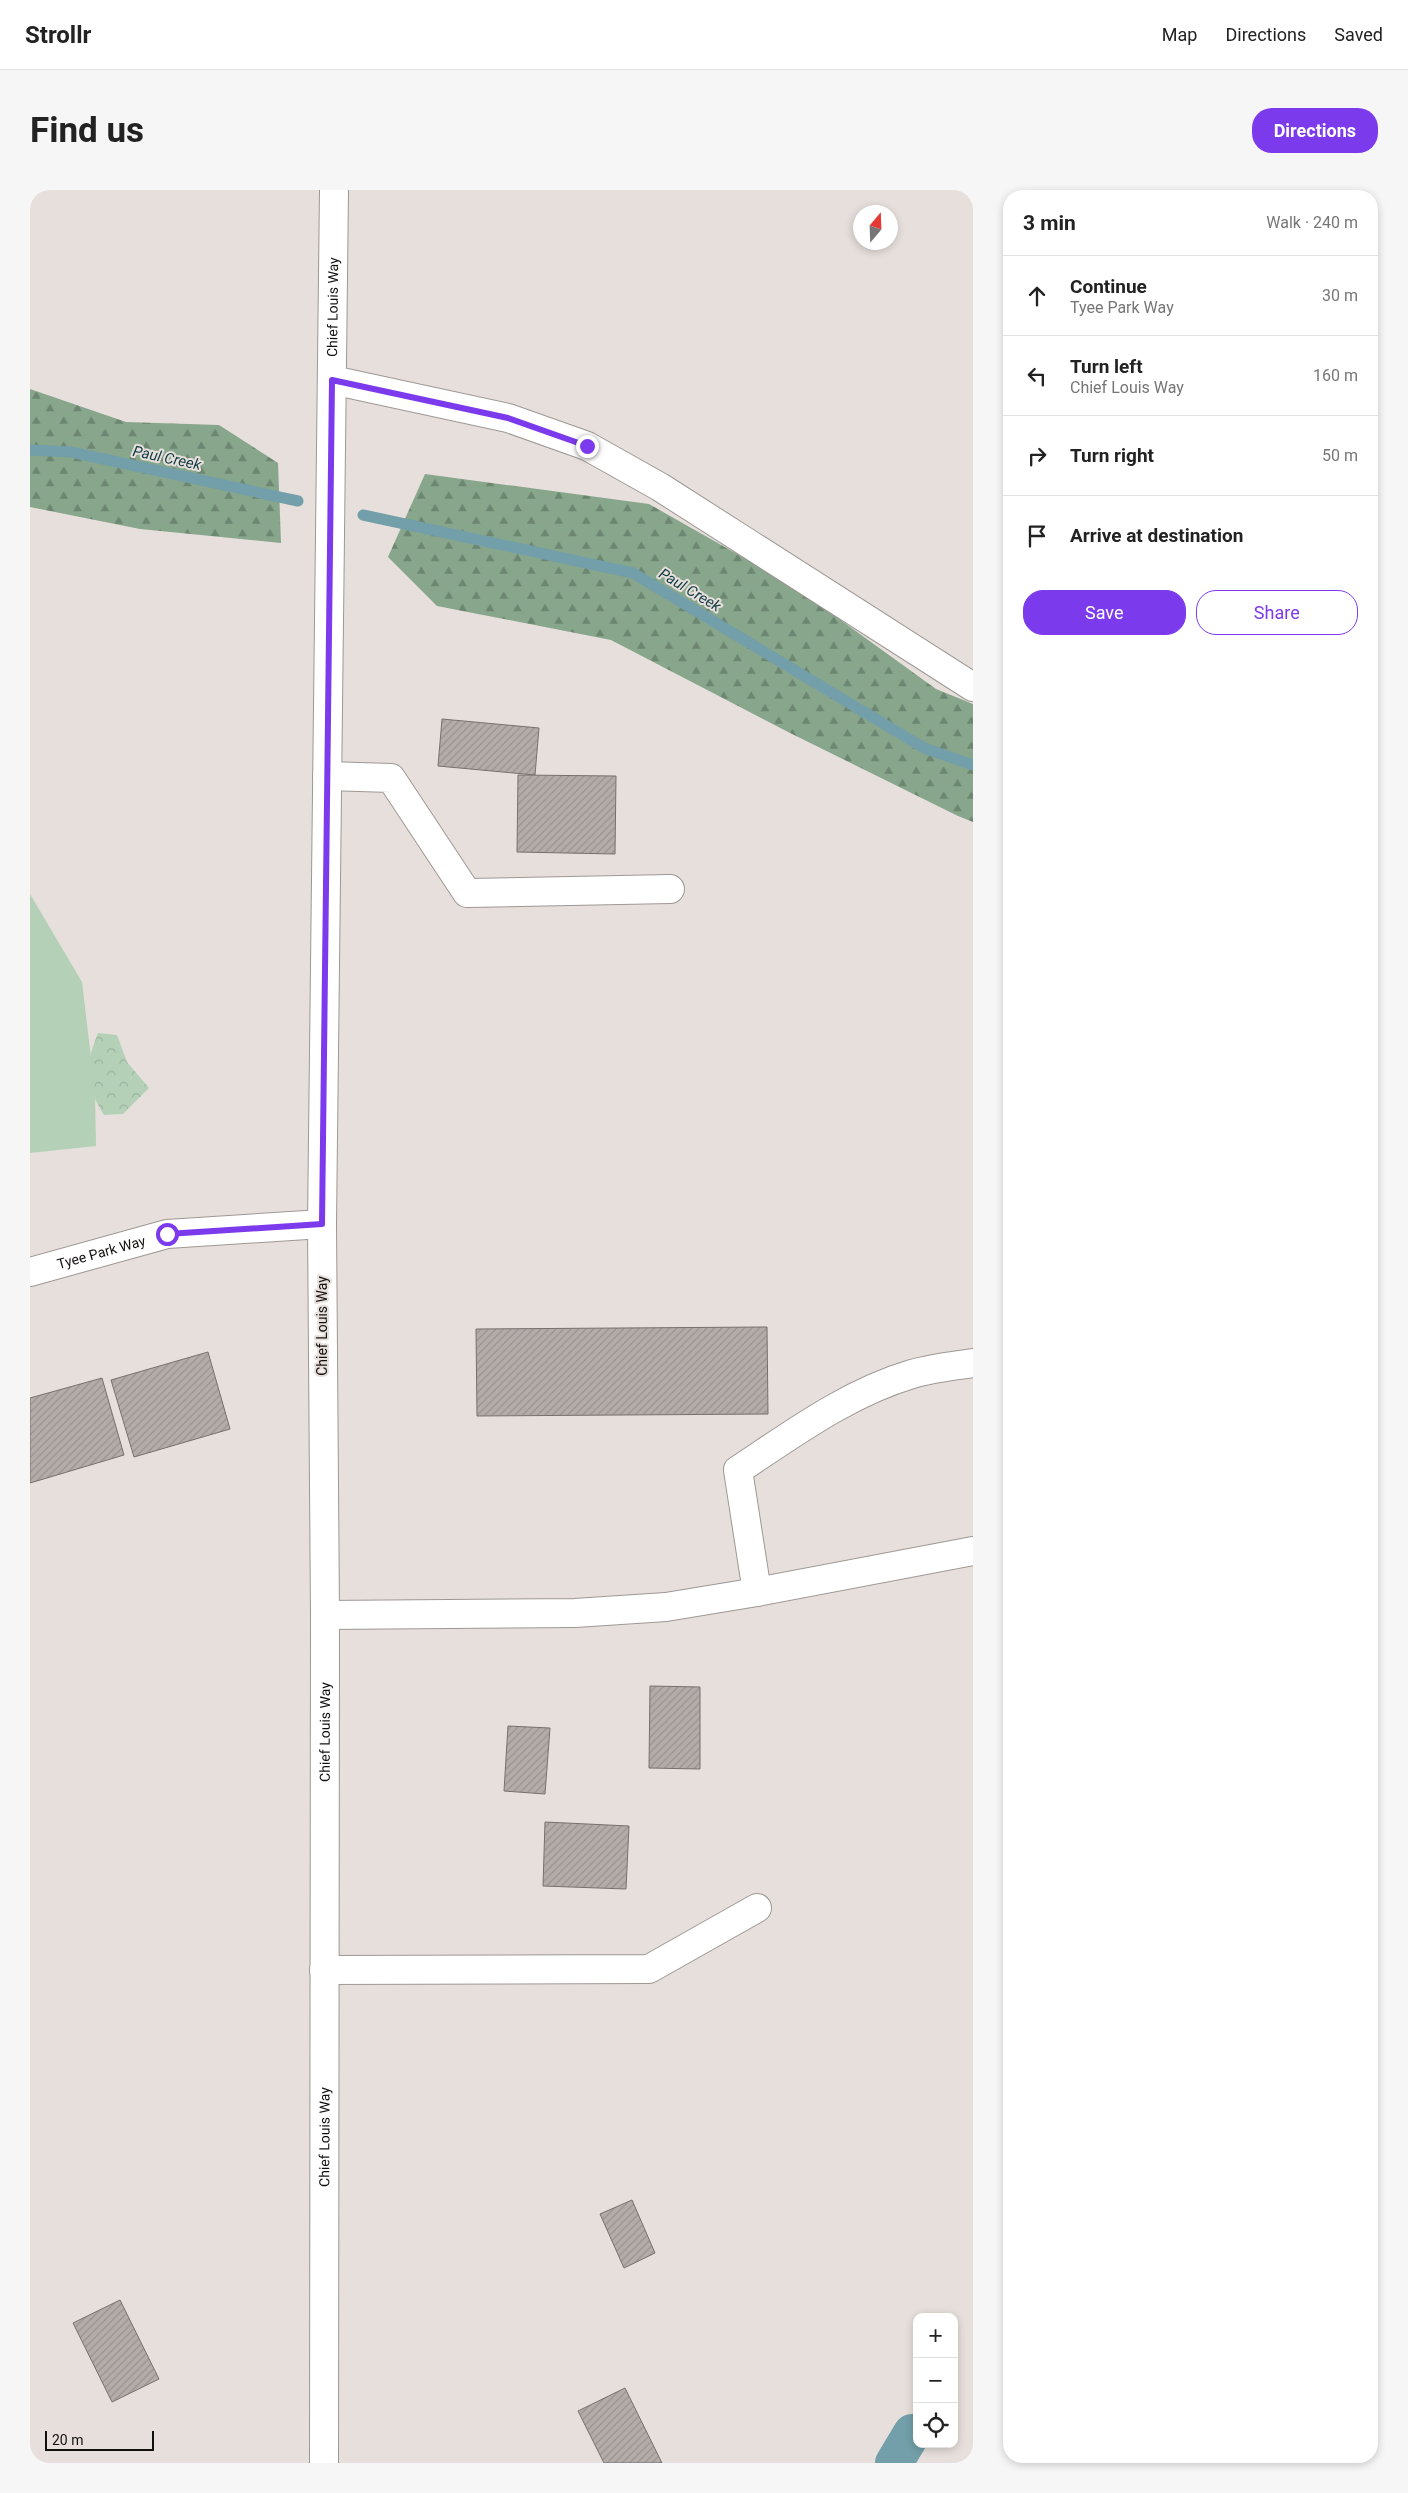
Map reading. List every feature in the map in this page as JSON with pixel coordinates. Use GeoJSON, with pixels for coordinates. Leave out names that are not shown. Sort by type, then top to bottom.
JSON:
{"type":"FeatureCollection","features":[{"type":"Feature","properties":{"kind":"street","name":"Chief Louis Way"},"geometry":{"type":"LineString","coordinates":[[324,2463],[325,1615],[322,1224],[334,190]]}},
{"type":"Feature","properties":{"kind":"street"},"geometry":{"type":"LineString","coordinates":[[332,380],[508,418],[587,446],[660,487],[973,687]]}},
{"type":"Feature","properties":{"kind":"street"},"geometry":{"type":"LineString","coordinates":[[327,776],[391,778],[467,893],[670,890]]}},
{"type":"Feature","properties":{"kind":"street","name":"Tyee Park Way"},"geometry":{"type":"LineString","coordinates":[[30,1272],[167,1234],[322,1224]]}},
{"type":"Feature","properties":{"kind":"street"},"geometry":{"type":"LineString","coordinates":[[757,1592],[738,1470],[822,1414],[869,1390],[914,1373],[973,1362]]}},
{"type":"Feature","properties":{"kind":"street"},"geometry":{"type":"LineString","coordinates":[[325,1615],[575,1613],[666,1607],[757,1592],[973,1551]]}},
{"type":"Feature","properties":{"kind":"street"},"geometry":{"type":"LineString","coordinates":[[324,1970],[649,1969],[757,1908]]}},
{"type":"Feature","properties":{"kind":"green space"},"geometry":{"type":"Polygon","coordinates":[[[30,389],[126,422],[219,425],[278,463],[281,543],[140,529],[30,507],[30,389]]]}},
{"type":"Feature","properties":{"kind":"green space"},"geometry":{"type":"Polygon","coordinates":[[[425,474],[649,504],[792,585],[936,689],[973,704],[973,822],[790,733],[611,640],[437,606],[388,557],[425,474]]]}},
{"type":"Feature","properties":{"kind":"green space"},"geometry":{"type":"Polygon","coordinates":[[[30,894],[82,982],[95,1091],[96,1146],[30,1153],[30,894]]]}},
{"type":"Feature","properties":{"kind":"green space"},"geometry":{"type":"Polygon","coordinates":[[[98,1033],[117,1035],[127,1062],[149,1088],[123,1114],[104,1115],[90,1084],[88,1066],[98,1033]]]}},
{"type":"Feature","properties":{"kind":"building"},"geometry":{"type":"Polygon","coordinates":[[[442,719],[539,728],[535,775],[438,766],[442,719]]]}},
{"type":"Feature","properties":{"kind":"building"},"geometry":{"type":"Polygon","coordinates":[[[518,775],[616,776],[615,854],[517,852],[518,775]]]}},
{"type":"Feature","properties":{"kind":"building"},"geometry":{"type":"Polygon","coordinates":[[[767,1327],[768,1414],[477,1416],[476,1329],[767,1327]]]}},
{"type":"Feature","properties":{"kind":"building"},"geometry":{"type":"Polygon","coordinates":[[[208,1352],[230,1429],[134,1457],[111,1380],[208,1352]]]}},
{"type":"Feature","properties":{"kind":"building"},"geometry":{"type":"Polygon","coordinates":[[[102,1378],[124,1455],[30,1483],[30,1398],[102,1378]]]}},
{"type":"Feature","properties":{"kind":"building"},"geometry":{"type":"Polygon","coordinates":[[[650,1686],[700,1687],[700,1769],[649,1768],[650,1686]]]}},
{"type":"Feature","properties":{"kind":"building"},"geometry":{"type":"Polygon","coordinates":[[[508,1726],[550,1728],[545,1794],[504,1791],[508,1726]]]}},
{"type":"Feature","properties":{"kind":"building"},"geometry":{"type":"Polygon","coordinates":[[[545,1822],[629,1826],[626,1889],[543,1886],[545,1822]]]}},
{"type":"Feature","properties":{"kind":"building"},"geometry":{"type":"Polygon","coordinates":[[[632,2200],[655,2253],[624,2268],[600,2214],[632,2200]]]}},
{"type":"Feature","properties":{"kind":"building"},"geometry":{"type":"Polygon","coordinates":[[[120,2300],[159,2379],[112,2402],[73,2323],[120,2300]]]}},
{"type":"Feature","properties":{"kind":"building"},"geometry":{"type":"Polygon","coordinates":[[[625,2388],[662,2463],[604,2463],[578,2411],[625,2388]]]}},
{"type":"Feature","properties":{"kind":"waterway","name":"Paul Creek"},"geometry":{"type":"LineString","coordinates":[[30,450],[71,452],[298,501]]}},
{"type":"Feature","properties":{"kind":"waterway","name":"Paul Creek"},"geometry":{"type":"LineString","coordinates":[[363,515],[633,573],[924,748],[973,765]]}},
{"type":"Feature","properties":{"kind":"waterway"},"geometry":{"type":"LineString","coordinates":[[894,2463],[912,2433]]}},
{"type":"Feature","properties":{"kind":"route"},"geometry":{"type":"LineString","coordinates":[[167,1234],[322,1224],[332,380],[508,418],[587,446]]}}]}
